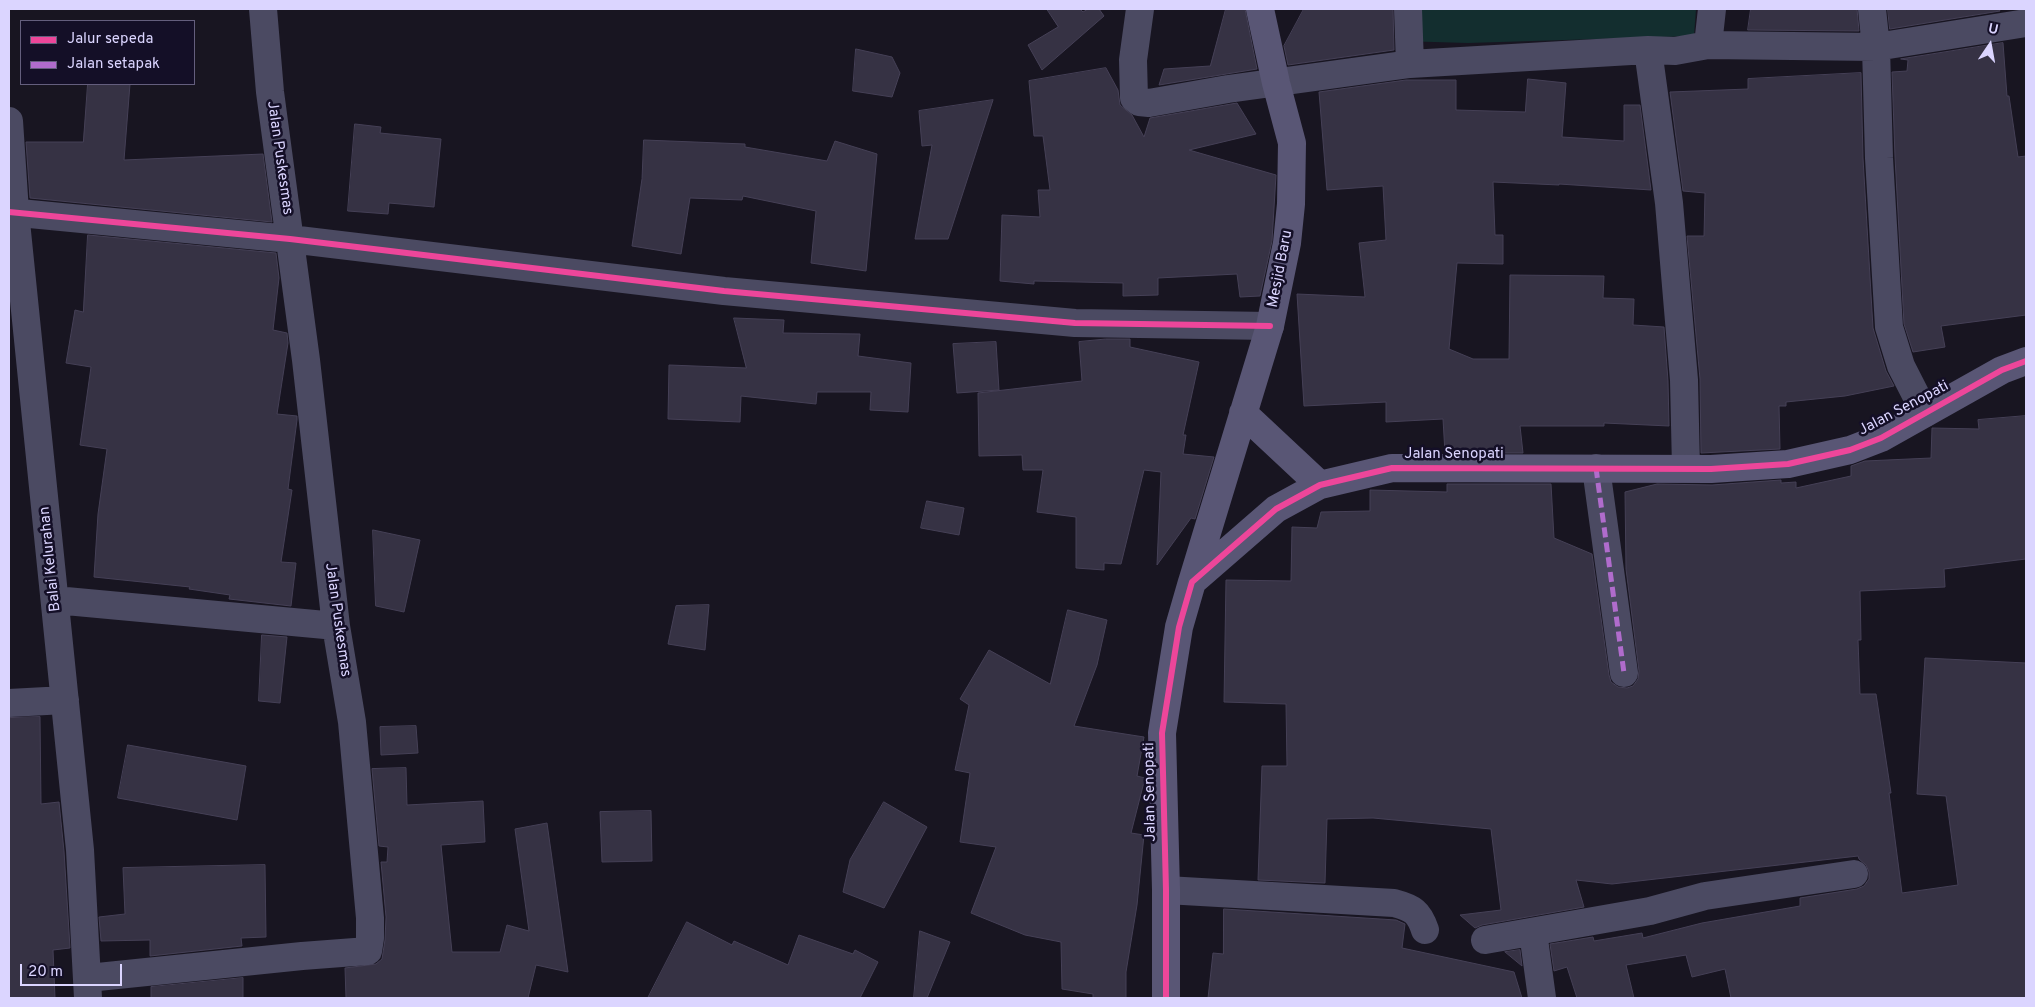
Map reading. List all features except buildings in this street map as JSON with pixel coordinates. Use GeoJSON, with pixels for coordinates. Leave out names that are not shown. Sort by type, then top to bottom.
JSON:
{"type":"FeatureCollection","features":[{"type":"Feature","properties":{"kind":"main road","name":"Mesjid Baru"},"geometry":{"type":"LineString","coordinates":[[1192,582],[1270,326],[1287,243],[1291,195],[1292,143],[1260,9]]}},
{"type":"Feature","properties":{"kind":"main road","name":"Jalan Senopati"},"geometry":{"type":"LineString","coordinates":[[1166,998],[1166,890],[1162,732],[1179,627],[1192,582],[1276,509],[1320,485],[1392,468],[1686,468],[1788,464],[1820,458],[1881,438],[2002,370],[2026,360]]}},
{"type":"Feature","properties":{"kind":"main road"},"geometry":{"type":"LineString","coordinates":[[1243,413],[1320,485]]}},
{"type":"Feature","properties":{"kind":"street","name":"Jalan Puskesmas"},"geometry":{"type":"LineString","coordinates":[[88,988],[302,956],[368,951],[370,918],[352,722],[336,626],[290,239],[270,92],[262,9]]}},
{"type":"Feature","properties":{"kind":"street"},"geometry":{"type":"LineString","coordinates":[[1140,9],[1133,60],[1134,98],[1139,102],[1149,103],[1276,82],[1410,64],[1648,50],[1675,51],[1708,44],[1876,47],[2026,23]]}},
{"type":"Feature","properties":{"kind":"street"},"geometry":{"type":"LineString","coordinates":[[1408,9],[1410,64]]}},
{"type":"Feature","properties":{"kind":"street"},"geometry":{"type":"LineString","coordinates":[[1708,44],[1712,9]]}},
{"type":"Feature","properties":{"kind":"street"},"geometry":{"type":"LineString","coordinates":[[1872,9],[1876,47],[1879,158],[1890,327],[1901,366],[1925,413]]}},
{"type":"Feature","properties":{"kind":"street"},"geometry":{"type":"LineString","coordinates":[[1648,50],[1669,203],[1684,380],[1686,468]]}},
{"type":"Feature","properties":{"kind":"street","name":"Balai Kelurahan"},"geometry":{"type":"LineString","coordinates":[[9,121],[12,212],[55,600],[80,850],[88,988]]}},
{"type":"Feature","properties":{"kind":"street"},"geometry":{"type":"LineString","coordinates":[[12,212],[290,239],[724,290],[1075,324],[1270,326]]}},
{"type":"Feature","properties":{"kind":"street"},"geometry":{"type":"LineString","coordinates":[[1596,468],[1624,673]]}},
{"type":"Feature","properties":{"kind":"street"},"geometry":{"type":"LineString","coordinates":[[55,600],[336,626]]}},
{"type":"Feature","properties":{"kind":"street"},"geometry":{"type":"LineString","coordinates":[[9,704],[65,700]]}},
{"type":"Feature","properties":{"kind":"street"},"geometry":{"type":"LineString","coordinates":[[1485,940],[1650,910],[1705,896],[1854,874]]}},
{"type":"Feature","properties":{"kind":"street"},"geometry":{"type":"LineString","coordinates":[[1166,890],[1394,903],[1406,906],[1416,912],[1421,918],[1425,930]]}},
{"type":"Feature","properties":{"kind":"street"},"geometry":{"type":"LineString","coordinates":[[1533,932],[1542,998]]}},
{"type":"Feature","properties":{"kind":"green space"},"geometry":{"type":"Polygon","coordinates":[[[1401,9],[1696,9],[1694,36],[1468,43],[1399,41],[1401,9]]]}},
{"type":"Feature","properties":{"kind":"marked path"},"geometry":{"type":"LineString","coordinates":[[1596,468],[1624,673]]}},
{"type":"Feature","properties":{"kind":"cycle path"},"geometry":{"type":"LineString","coordinates":[[9,212],[290,239],[724,291],[1075,323],[1270,326]]}},
{"type":"Feature","properties":{"kind":"cycle path"},"geometry":{"type":"LineString","coordinates":[[1166,998],[1166,890],[1162,733],[1179,627],[1192,582],[1276,509],[1320,485],[1392,468],[1711,469],[1788,464],[1850,450],[1881,438],[2002,370],[2026,361]]}}]}
